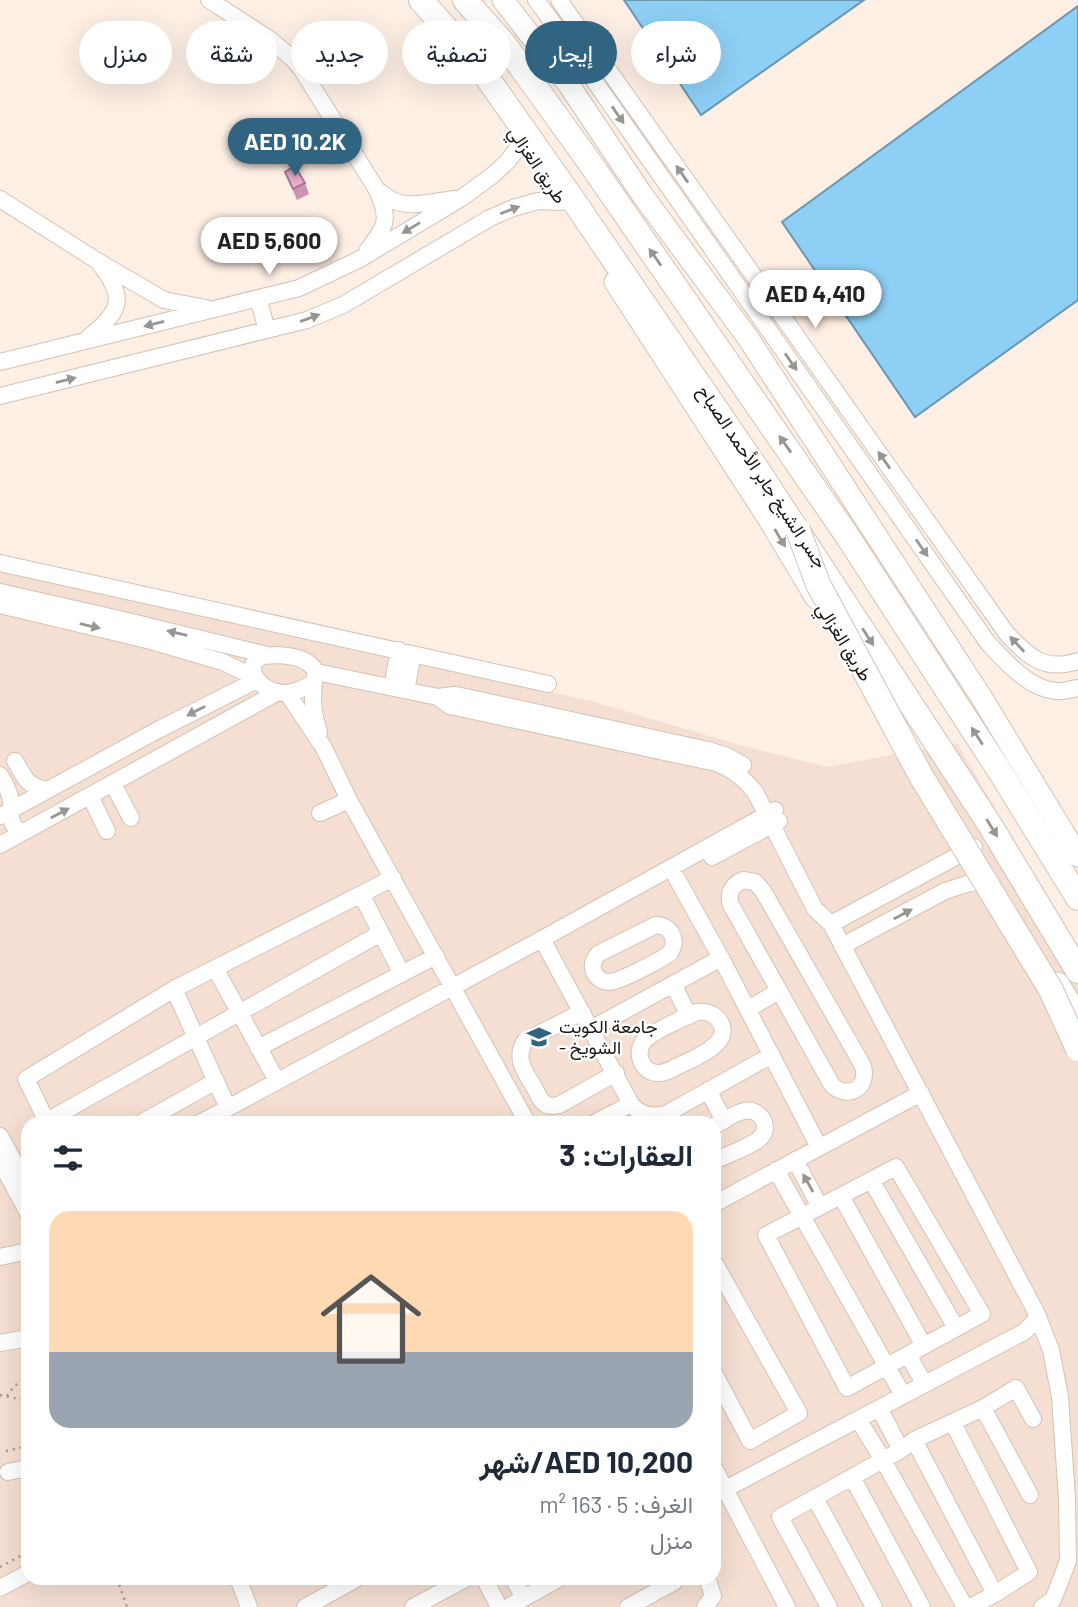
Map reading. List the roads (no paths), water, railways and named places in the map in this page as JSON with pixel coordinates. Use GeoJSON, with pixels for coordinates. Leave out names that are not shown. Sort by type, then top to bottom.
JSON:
{"type":"FeatureCollection","features":[{"type":"Feature","properties":{"kind":"highway","name":"جسر الشيخ جابر الأحمد الصباح"},"geometry":{"type":"LineString","coordinates":[[421,0],[479,66],[798,530],[990,825],[1078,971]]}},
{"type":"Feature","properties":{"kind":"highway","name":"جسر الشيخ جابر الأحمد الصباح"},"geometry":{"type":"LineString","coordinates":[[465,0],[505,45],[580,148],[844,531],[1078,898]]}},
{"type":"Feature","properties":{"kind":"highway"},"geometry":{"type":"LineString","coordinates":[[798,530],[818,584],[921,776],[1051,990],[1078,1049]]}},
{"type":"Feature","properties":{"kind":"main road","name":"طريق الغزالي"},"geometry":{"type":"LineString","coordinates":[[406,0],[442,38],[475,79],[562,202],[760,507],[834,628],[1001,888],[1078,1017]]}},
{"type":"Feature","properties":{"kind":"main road"},"geometry":{"type":"LineString","coordinates":[[503,0],[569,85],[643,196],[748,338],[980,695],[1078,856]]}},
{"type":"Feature","properties":{"kind":"street"},"geometry":{"type":"LineString","coordinates":[[209,0],[268,38],[293,59],[377,190],[386,216],[384,226],[360,260]]}},
{"type":"Feature","properties":{"kind":"street"},"geometry":{"type":"LineString","coordinates":[[536,0],[988,643],[1030,682],[1054,691],[1078,688]]}},
{"type":"Feature","properties":{"kind":"street"},"geometry":{"type":"LineString","coordinates":[[559,0],[1007,634],[1026,654],[1042,663],[1068,664],[1078,661]]}},
{"type":"Feature","properties":{"kind":"street"},"geometry":{"type":"LineString","coordinates":[[0,362],[299,288],[360,260],[460,199],[494,175],[522,142]]}},
{"type":"Feature","properties":{"kind":"street"},"geometry":{"type":"LineString","coordinates":[[377,190],[404,204],[460,199]]}},
{"type":"Feature","properties":{"kind":"street"},"geometry":{"type":"LineString","coordinates":[[0,199],[164,300],[213,309]]}},
{"type":"Feature","properties":{"kind":"street"},"geometry":{"type":"LineString","coordinates":[[0,396],[307,320],[343,304],[455,238],[513,208],[538,201],[562,202]]}},
{"type":"Feature","properties":{"kind":"street"},"geometry":{"type":"LineString","coordinates":[[84,341],[108,320],[115,310],[116,289],[99,262]]}},
{"type":"Feature","properties":{"kind":"street"},"geometry":{"type":"LineString","coordinates":[[258,298],[267,330]]}},
{"type":"Feature","properties":{"kind":"street"},"geometry":{"type":"LineString","coordinates":[[0,563],[541,682],[528,711]]}},
{"type":"Feature","properties":{"kind":"street"},"geometry":{"type":"LineString","coordinates":[[0,592],[267,655],[299,658],[312,664],[315,677],[313,713],[324,748],[349,800],[524,1116]]}},
{"type":"Feature","properties":{"kind":"street"},"geometry":{"type":"LineString","coordinates":[[123,620],[131,592]]}},
{"type":"Feature","properties":{"kind":"street"},"geometry":{"type":"LineString","coordinates":[[0,605],[163,644],[223,662],[255,678],[267,688],[283,693],[324,748]]}},
{"type":"Feature","properties":{"kind":"street"},"geometry":{"type":"LineString","coordinates":[[399,689],[406,652]]}},
{"type":"Feature","properties":{"kind":"street"},"geometry":{"type":"LineString","coordinates":[[255,678],[252,667],[254,662],[267,655]]}},
{"type":"Feature","properties":{"kind":"street"},"geometry":{"type":"LineString","coordinates":[[315,677],[438,697],[454,695],[508,706],[727,755],[754,775],[761,785],[816,909],[830,923],[921,1093],[1037,1314],[1051,1350],[1060,1397],[1068,1561],[1053,1600],[1042,1607]]}},
{"type":"Feature","properties":{"kind":"street"},"geometry":{"type":"LineString","coordinates":[[0,845],[283,693],[303,689],[315,677]]}},
{"type":"Feature","properties":{"kind":"street"},"geometry":{"type":"LineString","coordinates":[[508,706],[514,677]]}},
{"type":"Feature","properties":{"kind":"street"},"geometry":{"type":"LineString","coordinates":[[5,813],[255,678]]}},
{"type":"Feature","properties":{"kind":"street"},"geometry":{"type":"LineString","coordinates":[[438,697],[450,706],[725,767],[743,777],[773,817]]}},
{"type":"Feature","properties":{"kind":"street"},"geometry":{"type":"LineString","coordinates":[[156,731],[163,739],[165,755]]}},
{"type":"Feature","properties":{"kind":"street"},"geometry":{"type":"LineString","coordinates":[[15,761],[26,781],[36,788],[48,790]]}},
{"type":"Feature","properties":{"kind":"street"},"geometry":{"type":"LineString","coordinates":[[0,775],[11,802],[5,813]]}},
{"type":"Feature","properties":{"kind":"street"},"geometry":{"type":"LineString","coordinates":[[113,784],[131,818]]}},
{"type":"Feature","properties":{"kind":"street"},"geometry":{"type":"LineString","coordinates":[[90,796],[107,831]]}},
{"type":"Feature","properties":{"kind":"street"},"geometry":{"type":"LineString","coordinates":[[320,813],[349,800]]}},
{"type":"Feature","properties":{"kind":"street"},"geometry":{"type":"LineString","coordinates":[[5,813],[22,833]]}},
{"type":"Feature","properties":{"kind":"street"},"geometry":{"type":"LineString","coordinates":[[545,943],[676,877],[773,817]]}},
{"type":"Feature","properties":{"kind":"street"},"geometry":{"type":"LineString","coordinates":[[213,1116],[545,943],[773,817]]}},
{"type":"Feature","properties":{"kind":"street"},"geometry":{"type":"LineString","coordinates":[[830,923],[974,847]]}},
{"type":"Feature","properties":{"kind":"street"},"geometry":{"type":"LineString","coordinates":[[676,877],[819,1147]]}},
{"type":"Feature","properties":{"kind":"street"},"geometry":{"type":"LineString","coordinates":[[44,1116],[26,1079],[174,989],[393,878]]}},
{"type":"Feature","properties":{"kind":"street"},"geometry":{"type":"LineString","coordinates":[[743,880],[755,882],[764,891],[863,1066],[864,1078],[858,1088],[841,1091],[832,1085],[779,991],[731,905],[731,890],[743,880]]}},
{"type":"Feature","properties":{"kind":"street"},"geometry":{"type":"LineString","coordinates":[[842,946],[945,891],[973,883],[1001,888]]}},
{"type":"Feature","properties":{"kind":"street"},"geometry":{"type":"LineString","coordinates":[[362,895],[402,974]]}},
{"type":"Feature","properties":{"kind":"street"},"geometry":{"type":"LineString","coordinates":[[661,925],[670,930],[674,939],[670,953],[628,975],[612,982],[602,980],[594,973],[595,958],[602,951],[651,927],[661,925]]}},
{"type":"Feature","properties":{"kind":"street"},"geometry":{"type":"LineString","coordinates":[[57,1116],[381,933]]}},
{"type":"Feature","properties":{"kind":"street"},"geometry":{"type":"LineString","coordinates":[[545,943],[631,1104],[646,1116],[666,1114],[772,1055]]}},
{"type":"Feature","properties":{"kind":"street"},"geometry":{"type":"LineString","coordinates":[[258,1048],[436,957]]}},
{"type":"Feature","properties":{"kind":"street"},"geometry":{"type":"LineString","coordinates":[[591,1029],[721,958]]}},
{"type":"Feature","properties":{"kind":"street"},"geometry":{"type":"LineString","coordinates":[[215,968],[277,1082]]}},
{"type":"Feature","properties":{"kind":"street"},"geometry":{"type":"LineString","coordinates":[[628,975],[642,1001]]}},
{"type":"Feature","properties":{"kind":"street"},"geometry":{"type":"LineString","coordinates":[[673,984],[689,1016]]}},
{"type":"Feature","properties":{"kind":"street"},"geometry":{"type":"LineString","coordinates":[[174,989],[228,1108]]}},
{"type":"Feature","properties":{"kind":"street"},"geometry":{"type":"LineString","coordinates":[[231,1116],[455,991]]}},
{"type":"Feature","properties":{"kind":"street"},"geometry":{"type":"LineString","coordinates":[[748,1009],[779,991]]}},
{"type":"Feature","properties":{"kind":"street"},"geometry":{"type":"LineString","coordinates":[[582,1012],[523,1044],[521,1063],[542,1102],[559,1105],[616,1073]]}},
{"type":"Feature","properties":{"kind":"street"},"geometry":{"type":"LineString","coordinates":[[708,1012],[716,1018],[722,1027],[718,1043],[668,1072],[656,1073],[645,1068],[639,1057],[641,1045],[645,1040],[689,1016],[708,1012]]}},
{"type":"Feature","properties":{"kind":"street"},"geometry":{"type":"LineString","coordinates":[[153,1116],[216,1081]]}},
{"type":"Feature","properties":{"kind":"street"},"geometry":{"type":"LineString","coordinates":[[708,1090],[717,1116]]}},
{"type":"Feature","properties":{"kind":"street"},"geometry":{"type":"LineString","coordinates":[[721,1199],[921,1093]]}},
{"type":"Feature","properties":{"kind":"street"},"geometry":{"type":"LineString","coordinates":[[596,1116],[631,1104]]}},
{"type":"Feature","properties":{"kind":"street"},"geometry":{"type":"LineString","coordinates":[[721,1122],[741,1111],[752,1110],[762,1116],[765,1132],[758,1140],[721,1158]]}},
{"type":"Feature","properties":{"kind":"street"},"geometry":{"type":"LineString","coordinates":[[0,1136],[21,1174]]}},
{"type":"Feature","properties":{"kind":"street"},"geometry":{"type":"LineString","coordinates":[[795,1160],[820,1207]]}},
{"type":"Feature","properties":{"kind":"street"},"geometry":{"type":"LineString","coordinates":[[0,1161],[21,1200]]}},
{"type":"Feature","properties":{"kind":"street"},"geometry":{"type":"LineString","coordinates":[[896,1167],[982,1314],[847,1388],[766,1235],[820,1207],[896,1167]]}},
{"type":"Feature","properties":{"kind":"street"},"geometry":{"type":"LineString","coordinates":[[776,1170],[903,1395]]}},
{"type":"Feature","properties":{"kind":"street"},"geometry":{"type":"LineString","coordinates":[[871,1180],[956,1328]]}},
{"type":"Feature","properties":{"kind":"street"},"geometry":{"type":"LineString","coordinates":[[841,1196],[924,1346]]}},
{"type":"Feature","properties":{"kind":"street"},"geometry":{"type":"LineString","coordinates":[[0,1257],[21,1252]]}},
{"type":"Feature","properties":{"kind":"street"},"geometry":{"type":"LineString","coordinates":[[721,1274],[799,1413],[750,1441],[721,1386]]}},
{"type":"Feature","properties":{"kind":"street"},"geometry":{"type":"LineString","coordinates":[[721,1491],[1024,1332],[1034,1322],[1037,1314]]}},
{"type":"Feature","properties":{"kind":"street"},"geometry":{"type":"LineString","coordinates":[[0,1343],[21,1339]]}},
{"type":"Feature","properties":{"kind":"street"},"geometry":{"type":"LineString","coordinates":[[908,1354],[924,1383]]}},
{"type":"Feature","properties":{"kind":"street"},"geometry":{"type":"LineString","coordinates":[[829,1607],[780,1517],[907,1445],[983,1408],[1016,1388],[1033,1419]]}},
{"type":"Feature","properties":{"kind":"street"},"geometry":{"type":"LineString","coordinates":[[879,1408],[907,1445],[995,1594]]}},
{"type":"Feature","properties":{"kind":"street"},"geometry":{"type":"LineString","coordinates":[[983,1408],[1030,1495]]}},
{"type":"Feature","properties":{"kind":"street"},"geometry":{"type":"LineString","coordinates":[[858,1419],[968,1607],[995,1594],[1029,1572],[953,1423]]}},
{"type":"Feature","properties":{"kind":"street"},"geometry":{"type":"LineString","coordinates":[[8,1472],[21,1469]]}},
{"type":"Feature","properties":{"kind":"street"},"geometry":{"type":"LineString","coordinates":[[852,1477],[922,1607]]}},
{"type":"Feature","properties":{"kind":"street"},"geometry":{"type":"LineString","coordinates":[[721,1494],[787,1607]]}},
{"type":"Feature","properties":{"kind":"street"},"geometry":{"type":"LineString","coordinates":[[815,1498],[874,1607]]}},
{"type":"Feature","properties":{"kind":"street"},"geometry":{"type":"LineString","coordinates":[[0,1588],[21,1577]]}},
{"type":"Feature","properties":{"kind":"street"},"geometry":{"type":"LineString","coordinates":[[231,1585],[239,1607]]}},
{"type":"Feature","properties":{"kind":"street"},"geometry":{"type":"LineString","coordinates":[[241,1585],[249,1607]]}},
{"type":"Feature","properties":{"kind":"street"},"geometry":{"type":"LineString","coordinates":[[305,1607],[345,1585]]}},
{"type":"Feature","properties":{"kind":"street"},"geometry":{"type":"LineString","coordinates":[[413,1607],[454,1585]]}},
{"type":"Feature","properties":{"kind":"street"},"geometry":{"type":"LineString","coordinates":[[488,1585],[499,1607]]}},
{"type":"Feature","properties":{"kind":"street"},"geometry":{"type":"LineString","coordinates":[[517,1585],[524,1598]]}},
{"type":"Feature","properties":{"kind":"street"},"geometry":{"type":"LineString","coordinates":[[508,1607],[547,1585]]}},
{"type":"Feature","properties":{"kind":"street"},"geometry":{"type":"LineString","coordinates":[[628,1607],[668,1585]]}},
{"type":"Feature","properties":{"kind":"street"},"geometry":{"type":"LineString","coordinates":[[705,1607],[713,1596],[709,1585]]}},
{"type":"Feature","properties":{"kind":"water"},"geometry":{"type":"Polygon","coordinates":[[[624,0],[864,0],[701,115],[680,84],[721,84],[721,21],[638,21],[624,0]]]}},
{"type":"Feature","properties":{"kind":"water"},"geometry":{"type":"Polygon","coordinates":[[[1078,6],[1078,300],[915,417],[782,222],[1078,6]]]}},
{"type":"Feature","properties":{"kind":"place","name":"جامعة الكويت - الشويخ"},"geometry":{"type":"Point","coordinates":[539,1037]}}]}
